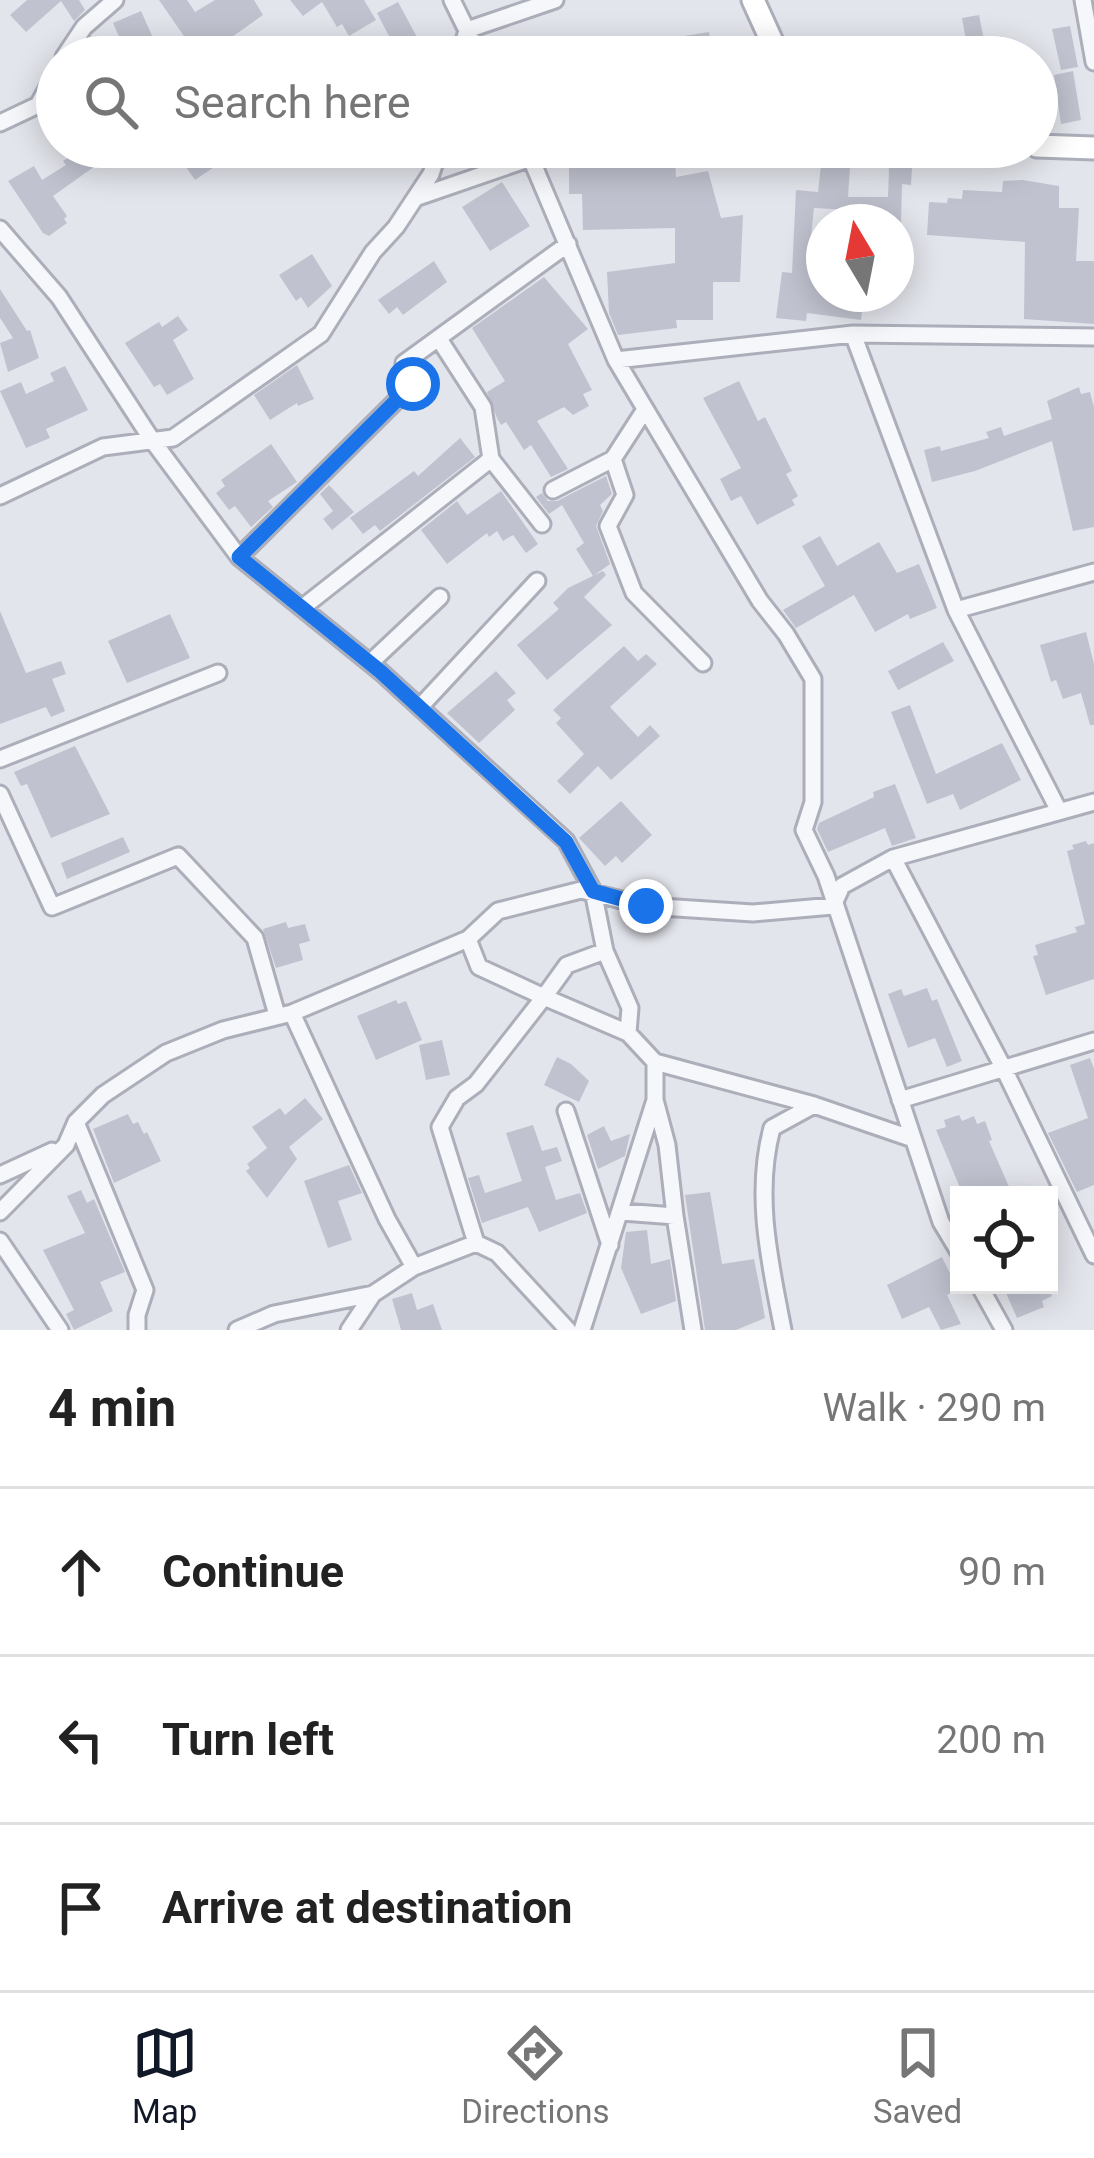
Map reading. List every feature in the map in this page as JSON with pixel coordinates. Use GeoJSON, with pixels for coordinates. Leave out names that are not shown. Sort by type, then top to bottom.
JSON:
{"type":"FeatureCollection","features":[{"type":"Feature","properties":{"kind":"street"},"geometry":{"type":"LineString","coordinates":[[452,0],[470,36]]}},
{"type":"Feature","properties":{"kind":"street"},"geometry":{"type":"LineString","coordinates":[[467,30],[555,0]]}},
{"type":"Feature","properties":{"kind":"street"},"geometry":{"type":"LineString","coordinates":[[752,0],[769,36]]}},
{"type":"Feature","properties":{"kind":"street"},"geometry":{"type":"LineString","coordinates":[[1083,0],[1094,62]]}},
{"type":"Feature","properties":{"kind":"street"},"geometry":{"type":"LineString","coordinates":[[78,36],[108,2]]}},
{"type":"Feature","properties":{"kind":"street"},"geometry":{"type":"LineString","coordinates":[[465,36],[467,30]]}},
{"type":"Feature","properties":{"kind":"street"},"geometry":{"type":"LineString","coordinates":[[0,123],[36,107]]}},
{"type":"Feature","properties":{"kind":"street"},"geometry":{"type":"LineString","coordinates":[[1058,147],[1094,148]]}},
{"type":"Feature","properties":{"kind":"street"},"geometry":{"type":"LineString","coordinates":[[2,493],[103,447],[173,438],[321,334],[432,168]]}},
{"type":"Feature","properties":{"kind":"street"},"geometry":{"type":"LineString","coordinates":[[415,198],[489,168]]}},
{"type":"Feature","properties":{"kind":"street"},"geometry":{"type":"LineString","coordinates":[[535,168],[616,360],[760,601],[813,679],[813,802],[804,830],[826,876],[941,1222],[950,1237]]}},
{"type":"Feature","properties":{"kind":"street"},"geometry":{"type":"LineString","coordinates":[[0,229],[59,297],[152,440],[239,557],[370,663],[566,842],[593,891],[605,952],[630,1008],[628,1034]]}},
{"type":"Feature","properties":{"kind":"street"},"geometry":{"type":"LineString","coordinates":[[239,557],[413,384],[404,363],[568,244]]}},
{"type":"Feature","properties":{"kind":"street"},"geometry":{"type":"LineString","coordinates":[[616,360],[853,334],[1094,338]]}},
{"type":"Feature","properties":{"kind":"street"},"geometry":{"type":"LineString","coordinates":[[853,334],[956,610],[1059,812]]}},
{"type":"Feature","properties":{"kind":"street"},"geometry":{"type":"LineString","coordinates":[[439,339],[483,407],[491,459],[542,524]]}},
{"type":"Feature","properties":{"kind":"street"},"geometry":{"type":"LineString","coordinates":[[553,490],[613,459],[644,411]]}},
{"type":"Feature","properties":{"kind":"street"},"geometry":{"type":"LineString","coordinates":[[302,608],[491,459]]}},
{"type":"Feature","properties":{"kind":"street"},"geometry":{"type":"LineString","coordinates":[[613,459],[625,495],[608,526],[634,593],[703,663]]}},
{"type":"Feature","properties":{"kind":"street"},"geometry":{"type":"LineString","coordinates":[[956,610],[1094,572]]}},
{"type":"Feature","properties":{"kind":"street"},"geometry":{"type":"LineString","coordinates":[[420,707],[537,581]]}},
{"type":"Feature","properties":{"kind":"street"},"geometry":{"type":"LineString","coordinates":[[370,663],[440,597]]}},
{"type":"Feature","properties":{"kind":"street"},"geometry":{"type":"LineString","coordinates":[[0,759],[218,673]]}},
{"type":"Feature","properties":{"kind":"street"},"geometry":{"type":"LineString","coordinates":[[0,794],[52,907],[178,856],[255,938],[284,1014],[414,1267]]}},
{"type":"Feature","properties":{"kind":"street"},"geometry":{"type":"LineString","coordinates":[[833,906],[842,886],[893,858],[1094,802]]}},
{"type":"Feature","properties":{"kind":"street"},"geometry":{"type":"LineString","coordinates":[[893,858],[1004,1069],[1094,1255]]}},
{"type":"Feature","properties":{"kind":"street"},"geometry":{"type":"LineString","coordinates":[[0,1212],[66,1145],[76,1122],[103,1095],[166,1053],[223,1030],[284,1014],[469,939],[498,911],[580,890],[646,906],[753,913],[833,906]]}},
{"type":"Feature","properties":{"kind":"street"},"geometry":{"type":"LineString","coordinates":[[469,939],[479,967],[628,1034],[655,1062],[814,1105],[913,1139]]}},
{"type":"Feature","properties":{"kind":"street"},"geometry":{"type":"LineString","coordinates":[[476,1243],[440,1127],[457,1098],[490,1068],[567,965],[605,952]]}},
{"type":"Feature","properties":{"kind":"street"},"geometry":{"type":"LineString","coordinates":[[900,1100],[1094,1041]]}},
{"type":"Feature","properties":{"kind":"street"},"geometry":{"type":"LineString","coordinates":[[655,1062],[655,1100],[667,1145],[693,1330]]}},
{"type":"Feature","properties":{"kind":"street"},"geometry":{"type":"LineString","coordinates":[[582,1330],[655,1100]]}},
{"type":"Feature","properties":{"kind":"street"},"geometry":{"type":"LineString","coordinates":[[783,1330],[763,1202],[763,1160],[772,1128],[814,1105]]}},
{"type":"Feature","properties":{"kind":"street"},"geometry":{"type":"LineString","coordinates":[[566,1111],[611,1248]]}},
{"type":"Feature","properties":{"kind":"street"},"geometry":{"type":"LineString","coordinates":[[76,1122],[145,1290],[137,1330]]}},
{"type":"Feature","properties":{"kind":"street"},"geometry":{"type":"LineString","coordinates":[[0,1175],[66,1145]]}},
{"type":"Feature","properties":{"kind":"street"},"geometry":{"type":"LineString","coordinates":[[622,1212],[675,1216]]}},
{"type":"Feature","properties":{"kind":"street"},"geometry":{"type":"LineString","coordinates":[[0,1241],[60,1330]]}},
{"type":"Feature","properties":{"kind":"street"},"geometry":{"type":"LineString","coordinates":[[237,1330],[274,1314],[373,1294],[414,1267],[476,1243],[497,1253],[568,1330]]}},
{"type":"Feature","properties":{"kind":"street"},"geometry":{"type":"LineString","coordinates":[[349,1330],[373,1294]]}},
{"type":"Feature","properties":{"kind":"street"},"geometry":{"type":"LineString","coordinates":[[984,1294],[1004,1330]]}},
{"type":"Feature","properties":{"kind":"building"},"geometry":{"type":"Polygon","coordinates":[[[27,0],[79,0],[85,10],[74,21],[61,1],[26,32],[10,15],[27,0]]]}},
{"type":"Feature","properties":{"kind":"building"},"geometry":{"type":"Polygon","coordinates":[[[159,0],[187,0],[195,12],[215,0],[254,0],[263,15],[233,36],[184,36],[159,0]]]}},
{"type":"Feature","properties":{"kind":"building"},"geometry":{"type":"Polygon","coordinates":[[[290,0],[364,0],[376,20],[349,36],[342,24],[337,27],[322,2],[303,16],[290,0]]]}},
{"type":"Feature","properties":{"kind":"building"},"geometry":{"type":"Polygon","coordinates":[[[398,2],[416,36],[389,36],[377,13],[398,2]]]}},
{"type":"Feature","properties":{"kind":"building"},"geometry":{"type":"Polygon","coordinates":[[[141,11],[152,36],[119,36],[113,23],[141,11]]]}},
{"type":"Feature","properties":{"kind":"building"},"geometry":{"type":"Polygon","coordinates":[[[979,15],[983,36],[965,36],[962,18],[979,15]]]}},
{"type":"Feature","properties":{"kind":"building"},"geometry":{"type":"Polygon","coordinates":[[[1070,26],[1078,67],[1061,70],[1058,36],[1052,29],[1070,26]]]}},
{"type":"Feature","properties":{"kind":"building"},"geometry":{"type":"Polygon","coordinates":[[[1073,71],[1081,120],[1061,124],[1058,74],[1073,71]]]}},
{"type":"Feature","properties":{"kind":"building"},"geometry":{"type":"Polygon","coordinates":[[[34,166],[42,180],[61,168],[92,168],[53,196],[67,223],[49,236],[8,181],[34,166]]]}},
{"type":"Feature","properties":{"kind":"building"},"geometry":{"type":"Polygon","coordinates":[[[187,168],[213,168],[195,180],[187,168]]]}},
{"type":"Feature","properties":{"kind":"building"},"geometry":{"type":"Polygon","coordinates":[[[569,168],[676,168],[676,177],[708,171],[721,218],[743,215],[740,282],[713,282],[713,320],[676,320],[677,328],[618,335],[609,313],[607,272],[675,263],[675,228],[583,230],[582,194],[569,194],[569,168]]]}},
{"type":"Feature","properties":{"kind":"building"},"geometry":{"type":"Polygon","coordinates":[[[821,168],[850,168],[848,197],[888,197],[889,168],[912,168],[911,185],[902,184],[901,204],[806,204],[806,312],[862,312],[861,320],[807,313],[806,321],[776,318],[782,272],[792,273],[796,190],[818,192],[821,168]]]}},
{"type":"Feature","properties":{"kind":"building"},"geometry":{"type":"Polygon","coordinates":[[[1003,181],[1059,186],[1059,208],[1079,208],[1076,261],[1094,261],[1094,324],[1024,319],[1025,242],[927,235],[929,202],[962,199],[963,190],[1002,192],[1003,181]]]}},
{"type":"Feature","properties":{"kind":"building"},"geometry":{"type":"Polygon","coordinates":[[[502,182],[530,226],[490,251],[462,207],[502,182]]]}},
{"type":"Feature","properties":{"kind":"building"},"geometry":{"type":"Polygon","coordinates":[[[312,254],[332,286],[308,308],[301,297],[296,301],[279,275],[312,254]]]}},
{"type":"Feature","properties":{"kind":"building"},"geometry":{"type":"Polygon","coordinates":[[[434,261],[447,282],[403,315],[397,307],[389,314],[378,300],[434,261]]]}},
{"type":"Feature","properties":{"kind":"building"},"geometry":{"type":"Polygon","coordinates":[[[544,277],[588,329],[568,344],[592,390],[583,394],[589,406],[573,415],[564,407],[537,421],[568,469],[551,477],[531,445],[524,450],[506,422],[501,425],[497,418],[487,392],[505,381],[472,328],[544,277]]]}},
{"type":"Feature","properties":{"kind":"building"},"geometry":{"type":"Polygon","coordinates":[[[0,289],[30,330],[39,358],[8,372],[0,343],[13,338],[0,318],[0,289]]]}},
{"type":"Feature","properties":{"kind":"building"},"geometry":{"type":"Polygon","coordinates":[[[178,316],[188,330],[173,340],[194,379],[167,395],[160,384],[154,387],[125,343],[178,316]]]}},
{"type":"Feature","properties":{"kind":"building"},"geometry":{"type":"Polygon","coordinates":[[[297,365],[314,399],[297,403],[270,420],[254,395],[297,365]]]}},
{"type":"Feature","properties":{"kind":"building"},"geometry":{"type":"Polygon","coordinates":[[[65,366],[88,410],[46,429],[50,438],[26,448],[0,391],[21,382],[26,394],[54,381],[50,373],[65,366]]]}},
{"type":"Feature","properties":{"kind":"building"},"geometry":{"type":"Polygon","coordinates":[[[739,381],[758,421],[765,417],[792,471],[786,474],[798,496],[792,500],[795,505],[757,525],[741,496],[731,501],[720,479],[741,468],[703,398],[739,381]]]}},
{"type":"Feature","properties":{"kind":"building"},"geometry":{"type":"Polygon","coordinates":[[[1079,387],[1081,394],[1090,392],[1094,407],[1094,527],[1073,531],[1052,441],[932,482],[924,450],[940,446],[941,451],[989,438],[986,432],[1001,427],[1004,436],[1052,419],[1047,401],[1079,387]]]}},
{"type":"Feature","properties":{"kind":"building"},"geometry":{"type":"Polygon","coordinates":[[[460,438],[475,457],[380,531],[375,525],[363,534],[350,518],[414,471],[418,476],[460,438]]]}},
{"type":"Feature","properties":{"kind":"building"},"geometry":{"type":"Polygon","coordinates":[[[271,444],[297,482],[268,501],[273,507],[251,527],[235,506],[229,510],[216,493],[225,486],[221,480],[271,444]]]}},
{"type":"Feature","properties":{"kind":"building"},"geometry":{"type":"Polygon","coordinates":[[[606,476],[612,494],[600,505],[603,511],[596,526],[610,564],[593,576],[576,549],[584,543],[562,505],[549,514],[536,497],[542,493],[548,501],[557,501],[606,476]]]}},
{"type":"Feature","properties":{"kind":"building"},"geometry":{"type":"Polygon","coordinates":[[[329,485],[354,512],[332,530],[323,519],[333,511],[320,494],[329,485]]]}},
{"type":"Feature","properties":{"kind":"building"},"geometry":{"type":"Polygon","coordinates":[[[501,491],[538,544],[526,553],[513,535],[503,541],[497,531],[489,537],[487,533],[447,564],[421,530],[457,501],[467,515],[501,491]]]}},
{"type":"Feature","properties":{"kind":"building"},"geometry":{"type":"Polygon","coordinates":[[[820,536],[837,566],[879,542],[897,573],[919,564],[937,608],[910,619],[908,614],[875,632],[854,595],[796,628],[783,610],[825,586],[802,546],[820,536]]]}},
{"type":"Feature","properties":{"kind":"building"},"geometry":{"type":"Polygon","coordinates":[[[603,571],[606,575],[584,597],[612,625],[547,680],[517,645],[559,609],[553,603],[568,588],[603,571]]]}},
{"type":"Feature","properties":{"kind":"building"},"geometry":{"type":"Polygon","coordinates":[[[0,611],[26,673],[61,661],[66,674],[52,679],[65,711],[51,717],[46,707],[0,724],[0,611]]]}},
{"type":"Feature","properties":{"kind":"building"},"geometry":{"type":"Polygon","coordinates":[[[170,614],[190,658],[127,683],[108,641],[170,614]]]}},
{"type":"Feature","properties":{"kind":"building"},"geometry":{"type":"Polygon","coordinates":[[[1086,632],[1094,664],[1094,725],[1090,725],[1081,693],[1063,699],[1056,680],[1051,682],[1040,645],[1086,632]]]}},
{"type":"Feature","properties":{"kind":"building"},"geometry":{"type":"Polygon","coordinates":[[[943,642],[954,661],[898,690],[888,671],[943,642]]]}},
{"type":"Feature","properties":{"kind":"building"},"geometry":{"type":"Polygon","coordinates":[[[624,646],[638,661],[646,654],[657,664],[610,707],[638,737],[650,725],[660,736],[611,780],[598,766],[570,794],[557,781],[584,754],[556,723],[561,718],[553,710],[624,646]]]}},
{"type":"Feature","properties":{"kind":"building"},"geometry":{"type":"Polygon","coordinates":[[[496,671],[516,693],[507,700],[515,710],[479,743],[447,713],[496,671]]]}},
{"type":"Feature","properties":{"kind":"building"},"geometry":{"type":"Polygon","coordinates":[[[910,705],[936,774],[1002,743],[1021,780],[960,810],[953,794],[927,804],[891,712],[910,705]]]}},
{"type":"Feature","properties":{"kind":"building"},"geometry":{"type":"Polygon","coordinates":[[[75,746],[110,814],[51,838],[27,784],[21,786],[14,772],[75,746]]]}},
{"type":"Feature","properties":{"kind":"building"},"geometry":{"type":"Polygon","coordinates":[[[895,784],[916,838],[892,846],[885,828],[828,852],[817,829],[819,823],[895,784]]]}},
{"type":"Feature","properties":{"kind":"building"},"geometry":{"type":"Polygon","coordinates":[[[621,801],[652,835],[622,863],[616,856],[605,866],[579,838],[621,801]]]}},
{"type":"Feature","properties":{"kind":"building"},"geometry":{"type":"Polygon","coordinates":[[[123,837],[130,852],[67,879],[61,863],[123,837]]]}},
{"type":"Feature","properties":{"kind":"building"},"geometry":{"type":"Polygon","coordinates":[[[1086,841],[1094,843],[1094,979],[1046,995],[1033,956],[1038,955],[1035,945],[1077,932],[1075,927],[1085,924],[1067,851],[1086,841]]]}},
{"type":"Feature","properties":{"kind":"building"},"geometry":{"type":"Polygon","coordinates":[[[286,922],[288,928],[305,924],[310,941],[299,944],[303,960],[276,968],[263,929],[286,922]]]}},
{"type":"Feature","properties":{"kind":"building"},"geometry":{"type":"Polygon","coordinates":[[[927,988],[932,1001],[937,999],[962,1061],[947,1067],[935,1038],[908,1048],[888,994],[901,989],[904,996],[927,988]]]}},
{"type":"Feature","properties":{"kind":"building"},"geometry":{"type":"Polygon","coordinates":[[[396,1000],[398,1004],[406,1001],[422,1040],[376,1060],[357,1016],[396,1000]]]}},
{"type":"Feature","properties":{"kind":"building"},"geometry":{"type":"Polygon","coordinates":[[[442,1040],[450,1075],[426,1080],[419,1045],[442,1040]]]}},
{"type":"Feature","properties":{"kind":"building"},"geometry":{"type":"Polygon","coordinates":[[[557,1057],[589,1081],[579,1102],[544,1085],[557,1057]]]}},
{"type":"Feature","properties":{"kind":"building"},"geometry":{"type":"Polygon","coordinates":[[[1090,1058],[1094,1069],[1094,1185],[1077,1192],[1048,1133],[1088,1118],[1070,1065],[1090,1058]]]}},
{"type":"Feature","properties":{"kind":"building"},"geometry":{"type":"Polygon","coordinates":[[[305,1098],[323,1119],[289,1147],[297,1159],[267,1198],[246,1171],[247,1164],[267,1148],[252,1127],[280,1108],[285,1115],[305,1098]]]}},
{"type":"Feature","properties":{"kind":"building"},"geometry":{"type":"Polygon","coordinates":[[[128,1114],[133,1124],[138,1122],[147,1132],[161,1161],[114,1183],[93,1129],[128,1114]]]}},
{"type":"Feature","properties":{"kind":"building"},"geometry":{"type":"Polygon","coordinates":[[[959,1115],[962,1121],[974,1116],[977,1124],[985,1121],[1009,1186],[959,1186],[936,1130],[946,1127],[944,1120],[959,1115]]]}},
{"type":"Feature","properties":{"kind":"building"},"geometry":{"type":"Polygon","coordinates":[[[533,1125],[542,1151],[557,1147],[562,1161],[545,1167],[556,1200],[580,1193],[587,1213],[539,1232],[528,1207],[482,1223],[468,1178],[479,1175],[485,1193],[522,1181],[506,1133],[533,1125]]]}},
{"type":"Feature","properties":{"kind":"building"},"geometry":{"type":"Polygon","coordinates":[[[604,1126],[611,1141],[630,1134],[625,1156],[598,1169],[587,1135],[604,1126]]]}},
{"type":"Feature","properties":{"kind":"building"},"geometry":{"type":"Polygon","coordinates":[[[349,1165],[362,1193],[338,1201],[352,1240],[328,1248],[304,1181],[349,1165]]]}},
{"type":"Feature","properties":{"kind":"building"},"geometry":{"type":"Polygon","coordinates":[[[81,1190],[87,1203],[94,1199],[125,1272],[100,1282],[113,1311],[74,1330],[66,1314],[74,1310],[43,1250],[85,1233],[67,1196],[81,1190]]]}},
{"type":"Feature","properties":{"kind":"building"},"geometry":{"type":"Polygon","coordinates":[[[710,1192],[722,1264],[754,1259],[760,1289],[765,1318],[736,1330],[705,1330],[685,1195],[710,1192]]]}},
{"type":"Feature","properties":{"kind":"building"},"geometry":{"type":"Polygon","coordinates":[[[647,1230],[651,1264],[670,1259],[676,1301],[641,1314],[621,1268],[626,1232],[647,1230]]]}},
{"type":"Feature","properties":{"kind":"building"},"geometry":{"type":"Polygon","coordinates":[[[942,1257],[950,1274],[947,1295],[961,1324],[941,1330],[929,1307],[902,1319],[887,1285],[942,1257]]]}},
{"type":"Feature","properties":{"kind":"building"},"geometry":{"type":"Polygon","coordinates":[[[412,1293],[417,1310],[433,1304],[442,1330],[401,1330],[392,1299],[412,1293]]]}},
{"type":"Feature","properties":{"kind":"building"},"geometry":{"type":"Polygon","coordinates":[[[1006,1294],[1051,1294],[1042,1301],[1044,1307],[1017,1318],[1006,1294]]]}},
{"type":"Feature","properties":{"kind":"route"},"geometry":{"type":"LineString","coordinates":[[413,384],[239,557],[381,672],[566,842],[593,891],[646,906]]}}]}
